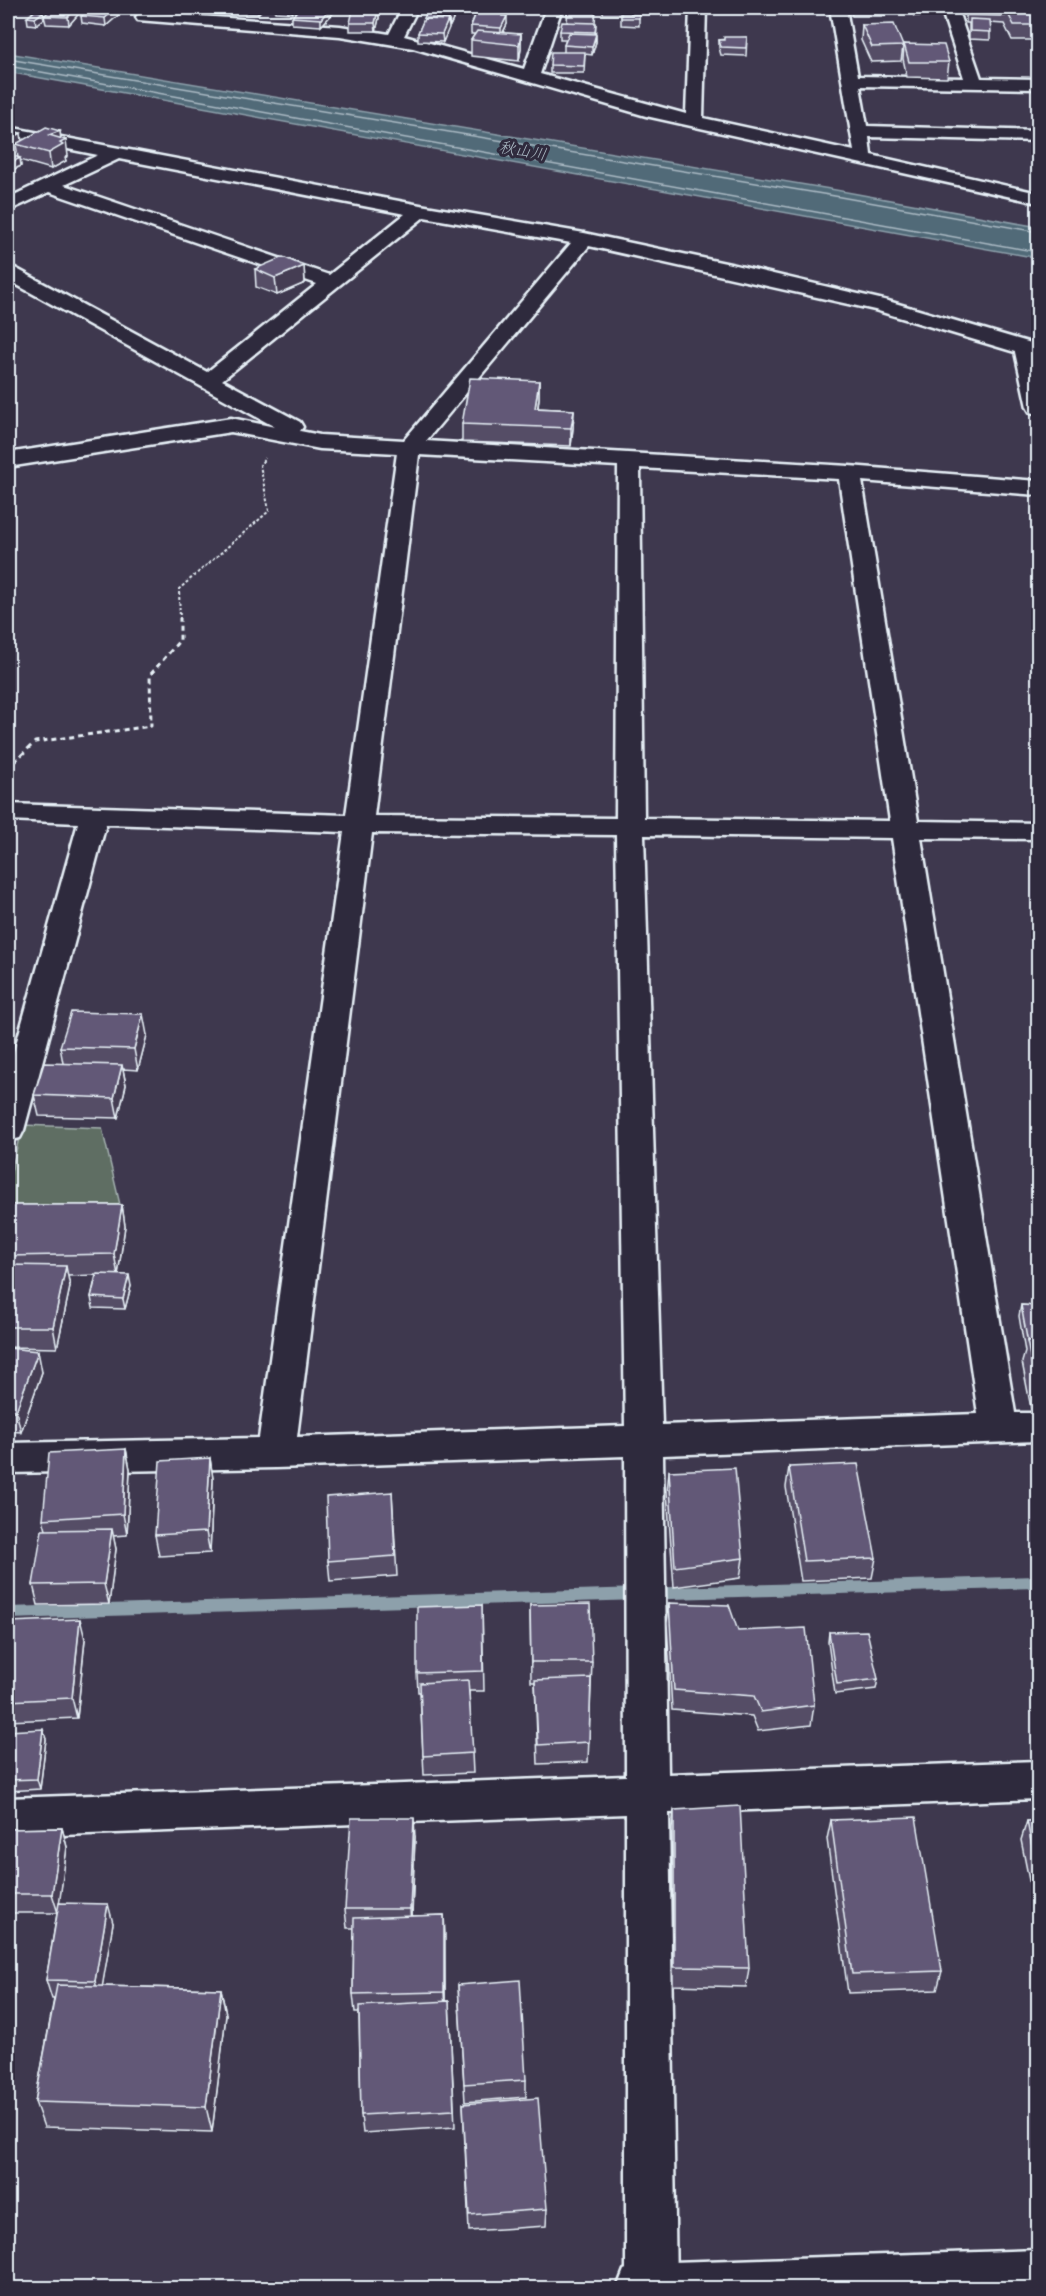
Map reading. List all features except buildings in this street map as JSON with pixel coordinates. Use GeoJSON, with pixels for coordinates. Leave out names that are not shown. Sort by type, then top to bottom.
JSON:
{"type":"FeatureCollection","features":[{"type":"Feature","properties":{"kind":"street"},"geometry":{"type":"LineString","coordinates":[[153,8],[144,17],[340,31],[415,43],[694,122],[1038,198]]}},
{"type":"Feature","properties":{"kind":"street"},"geometry":{"type":"LineString","coordinates":[[393,40],[410,8]]}},
{"type":"Feature","properties":{"kind":"street"},"geometry":{"type":"LineString","coordinates":[[530,77],[554,8]]}},
{"type":"Feature","properties":{"kind":"street"},"geometry":{"type":"LineString","coordinates":[[694,122],[698,8]]}},
{"type":"Feature","properties":{"kind":"street"},"geometry":{"type":"LineString","coordinates":[[838,8],[864,160]]}},
{"type":"Feature","properties":{"kind":"street"},"geometry":{"type":"LineString","coordinates":[[950,8],[974,83]]}},
{"type":"Feature","properties":{"kind":"street"},"geometry":{"type":"LineString","coordinates":[[851,81],[1038,84]]}},
{"type":"Feature","properties":{"kind":"street"},"geometry":{"type":"LineString","coordinates":[[859,131],[1038,136]]}},
{"type":"Feature","properties":{"kind":"street"},"geometry":{"type":"LineString","coordinates":[[8,132],[420,211],[584,239],[881,305],[1032,350],[1038,406]]}},
{"type":"Feature","properties":{"kind":"street"},"geometry":{"type":"LineString","coordinates":[[8,205],[118,152]]}},
{"type":"Feature","properties":{"kind":"street"},"geometry":{"type":"LineString","coordinates":[[48,186],[331,282]]}},
{"type":"Feature","properties":{"kind":"street"},"geometry":{"type":"LineString","coordinates":[[207,382],[420,211]]}},
{"type":"Feature","properties":{"kind":"street"},"geometry":{"type":"LineString","coordinates":[[276,1454],[409,448],[584,239]]}},
{"type":"Feature","properties":{"kind":"street"},"geometry":{"type":"LineString","coordinates":[[8,272],[320,442]]}},
{"type":"Feature","properties":{"kind":"street"},"geometry":{"type":"LineString","coordinates":[[8,460],[231,425],[320,442],[629,462],[849,473],[1038,489]]}},
{"type":"Feature","properties":{"kind":"street"},"geometry":{"type":"LineString","coordinates":[[629,462],[630,827],[644,1441],[651,2288]]}},
{"type":"Feature","properties":{"kind":"street"},"geometry":{"type":"LineString","coordinates":[[849,473],[903,829],[999,1428]]}},
{"type":"Feature","properties":{"kind":"street"},"geometry":{"type":"LineString","coordinates":[[8,812],[359,824],[1038,831]]}},
{"type":"Feature","properties":{"kind":"street"},"geometry":{"type":"LineString","coordinates":[[8,1130],[94,815]]}},
{"type":"Feature","properties":{"kind":"street"},"geometry":{"type":"LineString","coordinates":[[8,1458],[276,1454],[1038,1427]]}},
{"type":"Feature","properties":{"kind":"street"},"geometry":{"type":"LineString","coordinates":[[8,1818],[1038,1780]]}},
{"type":"Feature","properties":{"kind":"street"},"geometry":{"type":"LineString","coordinates":[[642,2289],[1038,2275]]}},
{"type":"Feature","properties":{"kind":"path"},"geometry":{"type":"LineString","coordinates":[[8,768],[35,742],[151,726],[150,675],[180,640],[179,589],[269,511],[260,465],[282,435]]}},
{"type":"Feature","properties":{"kind":"green space"},"geometry":{"type":"Polygon","coordinates":[[[22,1125],[102,1128],[125,1226],[8,1226],[8,1185],[22,1125]]]}},
{"type":"Feature","properties":{"kind":"water","name":"秋山川"},"geometry":{"type":"Polygon","coordinates":[[[8,53],[830,189],[1038,227],[1038,258],[8,72],[8,53]]]}},
{"type":"Feature","properties":{"kind":"waterway"},"geometry":{"type":"LineString","coordinates":[[8,1613],[1038,1582]]}}]}
